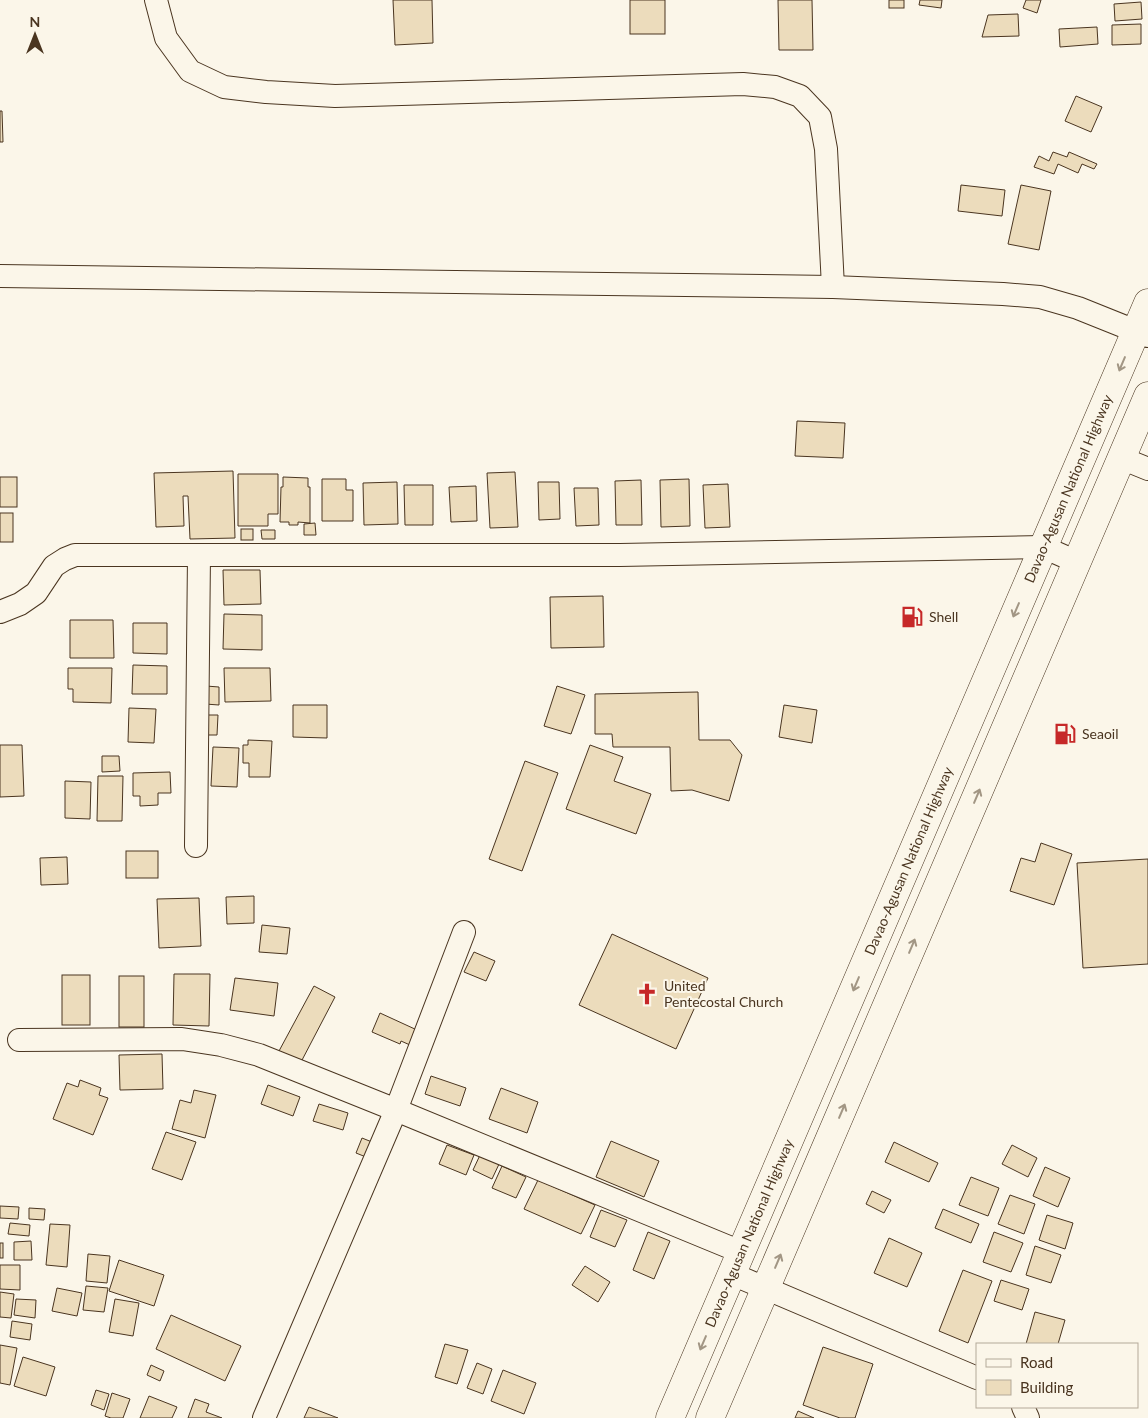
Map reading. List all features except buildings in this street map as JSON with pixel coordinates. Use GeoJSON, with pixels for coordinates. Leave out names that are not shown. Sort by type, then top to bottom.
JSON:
{"type":"FeatureCollection","features":[{"type":"Feature","properties":{"kind":"highway","name":"Davao-Agusan National Highway"},"geometry":{"type":"LineString","coordinates":[[670,1418],[1043,547],[1142,333],[1148,303]]}},
{"type":"Feature","properties":{"kind":"highway"},"geometry":{"type":"LineString","coordinates":[[710,1418],[1148,396]]}},
{"type":"Feature","properties":{"kind":"street"},"geometry":{"type":"LineString","coordinates":[[156,0],[166,38],[190,71],[224,87],[266,92],[336,96],[743,84],[775,87],[800,96],[820,117],[826,149],[833,287]]}},
{"type":"Feature","properties":{"kind":"street"},"geometry":{"type":"LineString","coordinates":[[0,276],[833,287],[1003,294],[1040,297],[1078,308],[1142,333]]}},
{"type":"Feature","properties":{"kind":"street"},"geometry":{"type":"LineString","coordinates":[[1121,458],[1148,469]]}},
{"type":"Feature","properties":{"kind":"street"},"geometry":{"type":"LineString","coordinates":[[0,612],[20,604],[36,593],[54,566],[75,555],[620,555],[1043,547],[1077,562]]}},
{"type":"Feature","properties":{"kind":"street"},"geometry":{"type":"LineString","coordinates":[[196,846],[199,555]]}},
{"type":"Feature","properties":{"kind":"street"},"geometry":{"type":"LineString","coordinates":[[264,1418],[396,1110],[464,932]]}},
{"type":"Feature","properties":{"kind":"street"},"geometry":{"type":"LineString","coordinates":[[19,1040],[182,1039],[221,1045],[259,1055],[396,1110],[737,1263],[766,1288],[976,1378]]}},
{"type":"Feature","properties":{"kind":"place","name":"Shell"},"geometry":{"type":"Point","coordinates":[912,617]}},
{"type":"Feature","properties":{"kind":"place","name":"Seaoil"},"geometry":{"type":"Point","coordinates":[1065,734]}},
{"type":"Feature","properties":{"kind":"place","name":"United Pentecostal Church"},"geometry":{"type":"Point","coordinates":[647,994]}}]}
